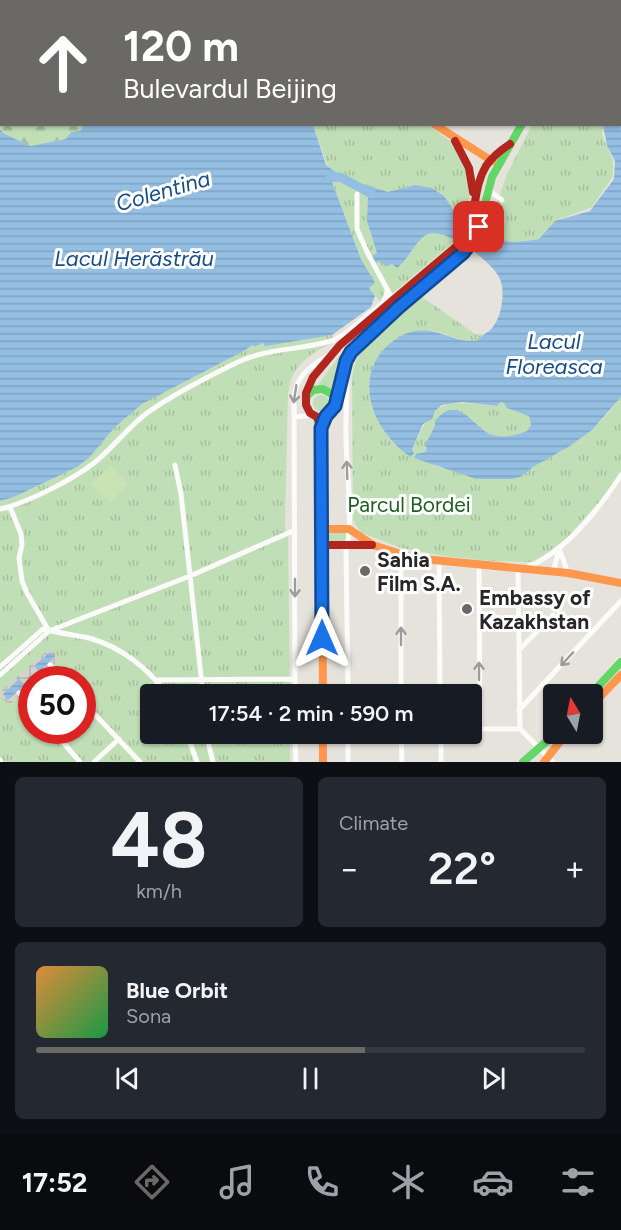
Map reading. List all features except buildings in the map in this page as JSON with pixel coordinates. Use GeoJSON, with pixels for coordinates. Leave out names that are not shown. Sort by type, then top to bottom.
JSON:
{"type":"FeatureCollection","features":[{"type":"Feature","properties":{"kind":"main road"},"geometry":{"type":"LineString","coordinates":[[437,126],[490,159],[497,167]]}},
{"type":"Feature","properties":{"kind":"main road"},"geometry":{"type":"LineString","coordinates":[[321,428],[306,402],[310,381],[333,352],[393,300],[471,244],[479,227],[488,190],[497,167],[521,126]]}},
{"type":"Feature","properties":{"kind":"main road"},"geometry":{"type":"LineString","coordinates":[[453,138],[469,168],[474,207]]}},
{"type":"Feature","properties":{"kind":"main road"},"geometry":{"type":"LineString","coordinates":[[322,684],[321,428],[326,416],[335,406],[346,361],[351,352],[455,255],[470,226],[479,179],[490,159],[510,144]]}},
{"type":"Feature","properties":{"kind":"main road"},"geometry":{"type":"LineString","coordinates":[[306,402],[313,390],[324,388],[333,395],[335,406]]}},
{"type":"Feature","properties":{"kind":"main road"},"geometry":{"type":"LineString","coordinates":[[315,416],[326,416]]}},
{"type":"Feature","properties":{"kind":"main road"},"geometry":{"type":"LineString","coordinates":[[322,529],[349,529],[373,545],[401,556],[568,573],[621,583]]}},
{"type":"Feature","properties":{"kind":"main road"},"geometry":{"type":"LineString","coordinates":[[322,542],[373,545]]}},
{"type":"Feature","properties":{"kind":"main road"},"geometry":{"type":"LineString","coordinates":[[600,684],[621,662]]}},
{"type":"Feature","properties":{"kind":"main road"},"geometry":{"type":"LineString","coordinates":[[603,694],[621,675]]}},
{"type":"Feature","properties":{"kind":"main road"},"geometry":{"type":"LineString","coordinates":[[323,744],[323,762]]}},
{"type":"Feature","properties":{"kind":"main road"},"geometry":{"type":"LineString","coordinates":[[523,762],[543,744]]}},
{"type":"Feature","properties":{"kind":"main road"},"geometry":{"type":"LineString","coordinates":[[548,760],[559,744]]}},
{"type":"Feature","properties":{"kind":"street"},"geometry":{"type":"LineString","coordinates":[[488,190],[502,200]]}},
{"type":"Feature","properties":{"kind":"street"},"geometry":{"type":"LineString","coordinates":[[357,194],[356,224],[370,257],[393,300]]}},
{"type":"Feature","properties":{"kind":"street"},"geometry":{"type":"LineString","coordinates":[[0,510],[81,471],[100,458],[147,413],[238,362],[258,354],[334,340],[383,303],[387,291]]}},
{"type":"Feature","properties":{"kind":"street"},"geometry":{"type":"LineString","coordinates":[[294,684],[294,392],[299,379],[310,366],[333,352]]}},
{"type":"Feature","properties":{"kind":"street"},"geometry":{"type":"LineString","coordinates":[[346,361],[348,388],[345,435],[349,529],[346,550],[348,684]]}},
{"type":"Feature","properties":{"kind":"street"},"geometry":{"type":"LineString","coordinates":[[294,417],[306,402]]}},
{"type":"Feature","properties":{"kind":"street"},"geometry":{"type":"LineString","coordinates":[[294,417],[315,416]]}},
{"type":"Feature","properties":{"kind":"street"},"geometry":{"type":"LineString","coordinates":[[175,465],[181,494],[202,684]]}},
{"type":"Feature","properties":{"kind":"street"},"geometry":{"type":"LineString","coordinates":[[548,760],[520,729],[521,568],[537,563],[559,548],[594,511],[621,476]]}},
{"type":"Feature","properties":{"kind":"street"},"geometry":{"type":"LineString","coordinates":[[10,507],[21,534],[20,563],[24,587],[49,631]]}},
{"type":"Feature","properties":{"kind":"street"},"geometry":{"type":"LineString","coordinates":[[0,675],[49,631],[190,576],[295,530]]}},
{"type":"Feature","properties":{"kind":"street"},"geometry":{"type":"LineString","coordinates":[[553,572],[559,548]]}},
{"type":"Feature","properties":{"kind":"street"},"geometry":{"type":"LineString","coordinates":[[559,548],[568,573]]}},
{"type":"Feature","properties":{"kind":"street"},"geometry":{"type":"LineString","coordinates":[[401,556],[401,684]]}},
{"type":"Feature","properties":{"kind":"street"},"geometry":{"type":"LineString","coordinates":[[439,561],[440,684]]}},
{"type":"Feature","properties":{"kind":"street"},"geometry":{"type":"LineString","coordinates":[[479,565],[480,684]]}},
{"type":"Feature","properties":{"kind":"street"},"geometry":{"type":"LineString","coordinates":[[519,711],[621,600]]}},
{"type":"Feature","properties":{"kind":"street"},"geometry":{"type":"LineString","coordinates":[[519,650],[553,615]]}},
{"type":"Feature","properties":{"kind":"street"},"geometry":{"type":"LineString","coordinates":[[0,667],[43,629],[106,644],[130,657],[160,684]]}},
{"type":"Feature","properties":{"kind":"street"},"geometry":{"type":"LineString","coordinates":[[157,680],[294,679]]}},
{"type":"Feature","properties":{"kind":"street"},"geometry":{"type":"LineString","coordinates":[[96,716],[140,762]]}},
{"type":"Feature","properties":{"kind":"street"},"geometry":{"type":"LineString","coordinates":[[482,729],[520,729]]}},
{"type":"Feature","properties":{"kind":"street"},"geometry":{"type":"LineString","coordinates":[[94,762],[119,740]]}},
{"type":"Feature","properties":{"kind":"street"},"geometry":{"type":"LineString","coordinates":[[64,744],[80,762]]}},
{"type":"Feature","properties":{"kind":"street"},"geometry":{"type":"LineString","coordinates":[[191,744],[197,762]]}},
{"type":"Feature","properties":{"kind":"street"},"geometry":{"type":"LineString","coordinates":[[208,744],[213,762]]}},
{"type":"Feature","properties":{"kind":"street"},"geometry":{"type":"LineString","coordinates":[[295,744],[296,762]]}},
{"type":"Feature","properties":{"kind":"street"},"geometry":{"type":"LineString","coordinates":[[348,744],[348,762]]}},
{"type":"Feature","properties":{"kind":"street"},"geometry":{"type":"LineString","coordinates":[[401,744],[402,762]]}},
{"type":"Feature","properties":{"kind":"street"},"geometry":{"type":"LineString","coordinates":[[441,744],[441,762]]}},
{"type":"Feature","properties":{"kind":"green space"},"geometry":{"type":"Polygon","coordinates":[[[0,126],[83,126],[80,131],[66,139],[30,146],[3,133],[0,126]]]}},
{"type":"Feature","properties":{"kind":"green space"},"geometry":{"type":"Polygon","coordinates":[[[313,126],[429,126],[457,148],[467,172],[470,202],[464,217],[464,225],[455,241],[381,303],[369,288],[361,259],[332,182],[340,176],[327,165],[313,126]]]}},
{"type":"Feature","properties":{"kind":"green space"},"geometry":{"type":"Polygon","coordinates":[[[531,126],[603,126],[602,135],[613,160],[613,176],[592,207],[555,221],[539,239],[512,242],[481,236],[494,212],[507,174],[531,126]]]}},
{"type":"Feature","properties":{"kind":"green space","name":"Parcul Bordei"},"geometry":{"type":"Polygon","coordinates":[[[421,296],[475,334],[482,334],[479,340],[468,341],[438,332],[419,330],[394,340],[381,353],[371,373],[370,399],[385,431],[402,449],[413,453],[412,449],[420,432],[435,411],[444,406],[465,403],[497,406],[501,402],[529,416],[531,425],[527,431],[509,436],[490,434],[462,413],[449,411],[441,414],[425,452],[416,454],[438,467],[522,476],[585,435],[604,418],[621,397],[621,472],[607,493],[566,539],[534,562],[490,561],[401,548],[360,532],[353,520],[352,378],[354,366],[369,344],[421,296]]]}},
{"type":"Feature","properties":{"kind":"green space"},"geometry":{"type":"Polygon","coordinates":[[[332,335],[333,342],[316,351],[303,362],[293,375],[288,393],[285,527],[288,536],[290,684],[140,684],[140,744],[290,744],[290,762],[0,762],[0,501],[14,497],[77,467],[89,458],[115,427],[142,404],[246,349],[268,342],[332,335]]]}},
{"type":"Feature","properties":{"kind":"green space"},"geometry":{"type":"Polygon","coordinates":[[[353,345],[343,360],[334,392],[317,386],[339,356],[353,345]]]}},
{"type":"Feature","properties":{"kind":"green space"},"geometry":{"type":"Polygon","coordinates":[[[321,395],[327,397],[329,403],[327,409],[321,411],[315,409],[313,403],[315,397],[321,395]]]}},
{"type":"Feature","properties":{"kind":"green space"},"geometry":{"type":"Polygon","coordinates":[[[110,466],[128,484],[110,502],[91,484],[110,466]]]}},
{"type":"Feature","properties":{"kind":"green space"},"geometry":{"type":"Polygon","coordinates":[[[329,532],[346,532],[346,541],[327,541],[326,536],[329,532]]]}},
{"type":"Feature","properties":{"kind":"shaded area"},"geometry":{"type":"Polygon","coordinates":[[[50,648],[60,659],[52,666],[46,666],[55,658],[50,652],[34,666],[30,666],[50,648]]]}},
{"type":"Feature","properties":{"kind":"shaded area"},"geometry":{"type":"Polygon","coordinates":[[[18,676],[18,680],[3,694],[9,699],[18,691],[18,696],[9,705],[0,692],[18,676]]]}},
{"type":"Feature","properties":{"kind":"water","name":"Lacul Herăstrău"},"geometry":{"type":"Polygon","coordinates":[[[83,126],[313,126],[326,165],[340,175],[339,179],[334,179],[332,182],[361,259],[375,283],[369,288],[375,296],[371,307],[332,335],[265,346],[263,343],[254,347],[253,345],[142,404],[115,427],[89,458],[77,467],[14,497],[0,501],[0,129],[3,133],[30,146],[66,139],[71,132],[80,131],[83,126]]]}},
{"type":"Feature","properties":{"kind":"water","name":"Lacul Floreasca"},"geometry":{"type":"Polygon","coordinates":[[[603,126],[621,126],[621,397],[592,430],[522,476],[513,479],[476,479],[414,458],[416,454],[425,452],[427,448],[425,445],[435,426],[435,421],[443,413],[451,410],[458,410],[490,434],[509,436],[527,431],[531,425],[529,416],[507,408],[501,402],[497,406],[462,402],[442,405],[435,411],[432,419],[423,424],[411,457],[388,436],[373,408],[370,378],[375,363],[391,343],[402,335],[415,331],[431,331],[463,340],[479,340],[498,319],[502,302],[502,285],[496,272],[479,256],[457,241],[436,234],[424,236],[397,268],[392,264],[386,266],[380,261],[375,263],[372,256],[377,253],[367,221],[368,198],[361,189],[363,184],[388,192],[415,185],[432,188],[444,196],[464,225],[481,236],[512,242],[539,239],[555,221],[590,211],[614,179],[615,161],[607,146],[603,126]]]}},
{"type":"Feature","properties":{"kind":"water"},"geometry":{"type":"Polygon","coordinates":[[[50,652],[55,657],[45,666],[34,666],[50,652]]]}},
{"type":"Feature","properties":{"kind":"water"},"geometry":{"type":"Polygon","coordinates":[[[18,680],[18,691],[8,700],[3,694],[18,680]]]}},
{"type":"Feature","properties":{"kind":"waterway"},"geometry":{"type":"LineString","coordinates":[[330,178],[340,177],[372,194]]}},
{"type":"Feature","properties":{"kind":"traffic: fast"},"geometry":{"type":"LineString","coordinates":[[321,428],[326,416],[335,406],[346,361],[353,350],[470,244],[479,227],[492,177],[521,126]]}},
{"type":"Feature","properties":{"kind":"traffic: fast"},"geometry":{"type":"LineString","coordinates":[[307,396],[313,390],[323,389],[333,395],[335,405]]}},
{"type":"Feature","properties":{"kind":"traffic: fast"},"geometry":{"type":"LineString","coordinates":[[600,684],[621,662]]}},
{"type":"Feature","properties":{"kind":"traffic: fast"},"geometry":{"type":"LineString","coordinates":[[523,762],[544,744]]}},
{"type":"Feature","properties":{"kind":"traffic: slow"},"geometry":{"type":"LineString","coordinates":[[437,126],[492,161]]}},
{"type":"Feature","properties":{"kind":"traffic: slow"},"geometry":{"type":"LineString","coordinates":[[319,423],[321,428],[323,684]]}},
{"type":"Feature","properties":{"kind":"traffic: slow"},"geometry":{"type":"LineString","coordinates":[[322,529],[349,529],[373,545],[413,558],[568,573],[621,583]]}},
{"type":"Feature","properties":{"kind":"traffic: slow"},"geometry":{"type":"LineString","coordinates":[[603,694],[621,675]]}},
{"type":"Feature","properties":{"kind":"traffic: slow"},"geometry":{"type":"LineString","coordinates":[[323,744],[323,762]]}},
{"type":"Feature","properties":{"kind":"traffic: slow"},"geometry":{"type":"LineString","coordinates":[[544,762],[558,744]]}},
{"type":"Feature","properties":{"kind":"traffic: jam"},"geometry":{"type":"LineString","coordinates":[[455,141],[469,168],[473,192]]}},
{"type":"Feature","properties":{"kind":"traffic: jam"},"geometry":{"type":"LineString","coordinates":[[319,423],[317,417],[310,413],[306,405],[306,393],[313,377],[340,345],[458,245],[469,226],[478,185],[486,166],[510,144]]}},
{"type":"Feature","properties":{"kind":"traffic: jam"},"geometry":{"type":"LineString","coordinates":[[322,545],[372,545]]}},
{"type":"Feature","properties":{"kind":"place","name":"Sahia Film S.A."},"geometry":{"type":"Point","coordinates":[365,571]}},
{"type":"Feature","properties":{"kind":"place","name":"Embassy of Kazakhstan"},"geometry":{"type":"Point","coordinates":[467,609]}},
{"type":"Feature","properties":{"kind":"route"},"geometry":{"type":"LineString","coordinates":[[322,638],[321,428],[326,416],[335,406],[346,361],[353,350],[371,332],[463,253],[474,239],[479,227]]}},
{"type":"Feature","properties":{"kind":"water label","name":"Colentina"},"geometry":{"type":"Point","coordinates":[163,191]}}]}
